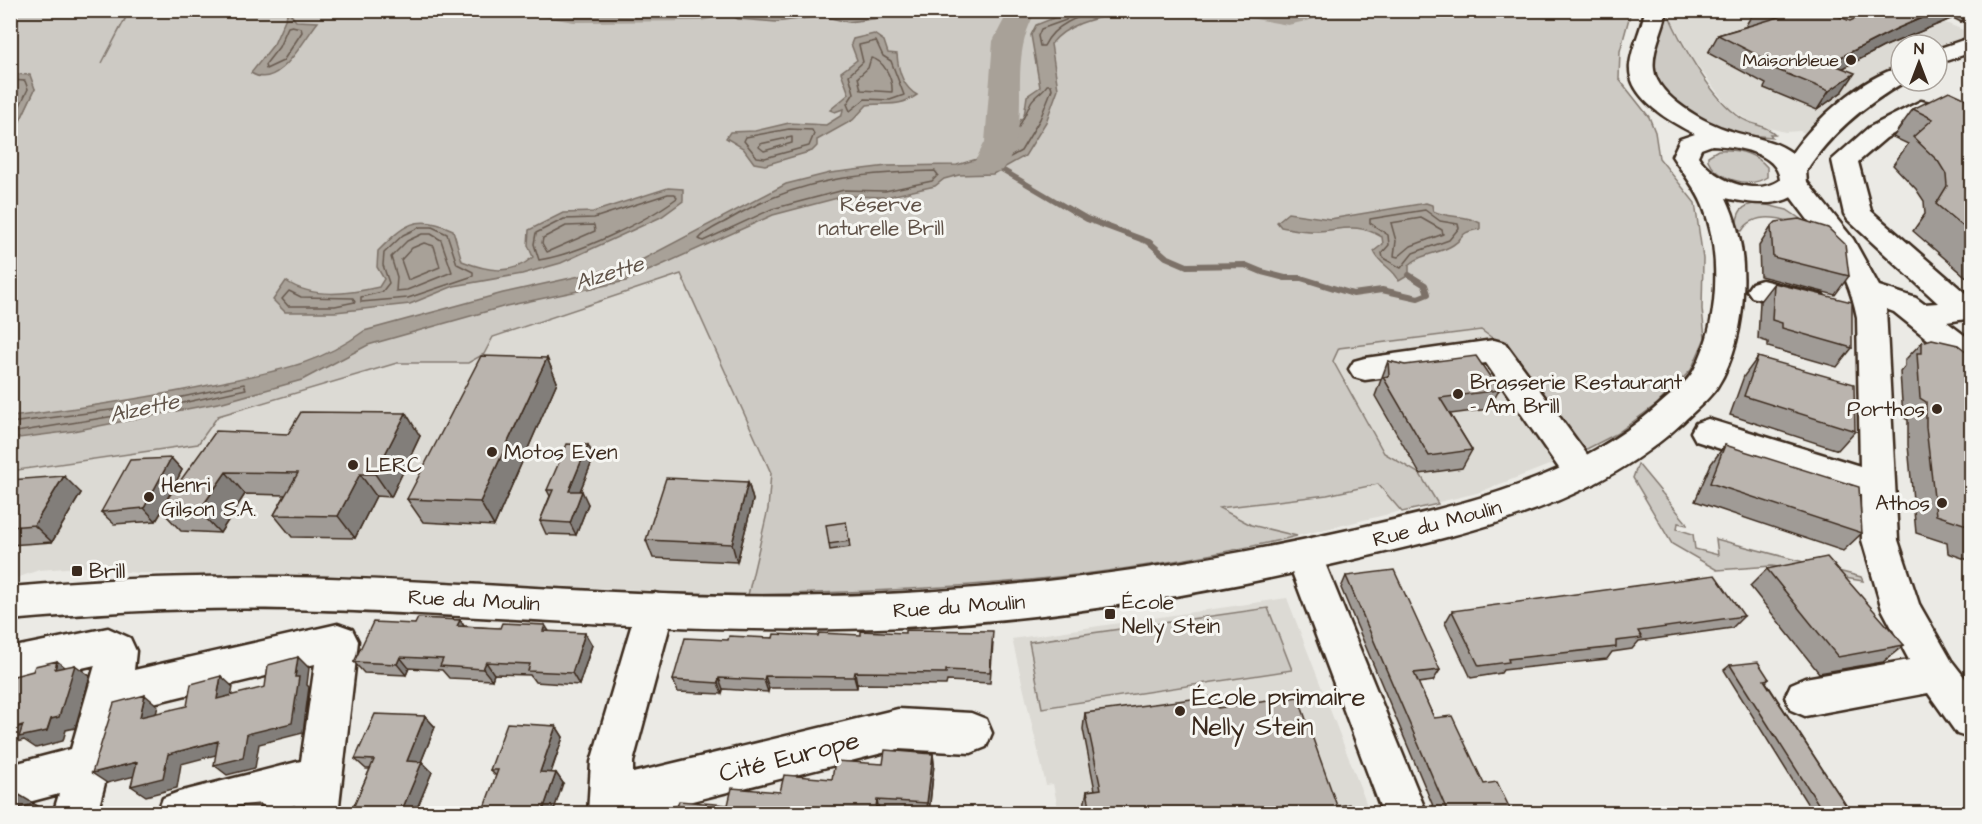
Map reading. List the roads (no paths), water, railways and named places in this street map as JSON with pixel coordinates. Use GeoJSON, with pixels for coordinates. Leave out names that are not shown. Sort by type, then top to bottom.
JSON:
{"type":"FeatureCollection","features":[{"type":"Feature","properties":{"kind":"main road"},"geometry":{"type":"LineString","coordinates":[[1641,10],[1640,24],[1629,52],[1628,68],[1632,80],[1690,160],[1715,201],[1725,230]]}},
{"type":"Feature","properties":{"kind":"main road"},"geometry":{"type":"LineString","coordinates":[[1656,10],[1642,70],[1647,81],[1668,108],[1734,139],[1776,154],[1856,262],[1871,305],[1881,540],[1890,576],[1901,609],[1937,673],[1971,720]]}},
{"type":"Feature","properties":{"kind":"main road"},"geometry":{"type":"LineString","coordinates":[[1949,52],[1971,44]]}},
{"type":"Feature","properties":{"kind":"main road"},"geometry":{"type":"LineString","coordinates":[[1725,230],[1734,207],[1757,195],[1789,190],[1793,177],[1815,137],[1839,116],[1889,82]]}},
{"type":"Feature","properties":{"kind":"main road"},"geometry":{"type":"LineString","coordinates":[[1921,108],[1877,133],[1845,160],[1858,214],[1968,310]]}},
{"type":"Feature","properties":{"kind":"main road"},"geometry":{"type":"LineString","coordinates":[[1839,116],[1877,133]]}},
{"type":"Feature","properties":{"kind":"main road"},"geometry":{"type":"LineString","coordinates":[[1690,160],[1698,139],[1815,137]]}},
{"type":"Feature","properties":{"kind":"main road"},"geometry":{"type":"LineString","coordinates":[[1690,160],[1719,186],[1757,195],[1796,210],[1832,232]]}},
{"type":"Feature","properties":{"kind":"main road","name":"Rue du Moulin"},"geometry":{"type":"LineString","coordinates":[[10,604],[108,595],[260,592],[655,610],[877,612],[1001,604],[1111,592],[1304,556],[1491,511],[1582,474],[1630,447],[1666,419],[1706,379],[1724,332],[1728,296],[1725,230]]}},
{"type":"Feature","properties":{"kind":"main road"},"geometry":{"type":"LineString","coordinates":[[1762,290],[1871,305],[1905,305],[1971,357]]}},
{"type":"Feature","properties":{"kind":"main road"},"geometry":{"type":"LineString","coordinates":[[1920,315],[1968,310]]}},
{"type":"Feature","properties":{"kind":"main road"},"geometry":{"type":"LineString","coordinates":[[1365,369],[1494,351],[1582,474]]}},
{"type":"Feature","properties":{"kind":"main road"},"geometry":{"type":"LineString","coordinates":[[1708,432],[1879,486]]}},
{"type":"Feature","properties":{"kind":"main road"},"geometry":{"type":"LineString","coordinates":[[1304,556],[1405,813]]}},
{"type":"Feature","properties":{"kind":"main road","name":"Cité Europe"},"geometry":{"type":"LineString","coordinates":[[655,610],[612,762],[610,807],[898,729],[971,733]]}},
{"type":"Feature","properties":{"kind":"main road"},"geometry":{"type":"LineString","coordinates":[[106,695],[338,640],[319,795],[179,813]]}},
{"type":"Feature","properties":{"kind":"main road"},"geometry":{"type":"LineString","coordinates":[[10,666],[108,646],[116,651],[116,661],[75,813]]}},
{"type":"Feature","properties":{"kind":"main road"},"geometry":{"type":"LineString","coordinates":[[1805,697],[1937,673]]}},
{"type":"Feature","properties":{"kind":"main road"},"geometry":{"type":"LineString","coordinates":[[10,786],[88,765]]}},
{"type":"Feature","properties":{"kind":"water"},"geometry":{"type":"Polygon","coordinates":[[[895,10],[895,12],[879,18],[848,22],[822,16],[776,22],[738,19],[729,14],[701,13],[701,11],[895,10]]]}},
{"type":"Feature","properties":{"kind":"water"},"geometry":{"type":"Polygon","coordinates":[[[286,11],[297,11],[291,15],[296,21],[318,22],[298,51],[281,70],[261,77],[251,73],[274,44],[287,15],[286,11]]]}},
{"type":"Feature","properties":{"kind":"water","name":"Alzette"},"geometry":{"type":"Polygon","coordinates":[[[1071,11],[1126,11],[1076,25],[1066,30],[1051,44],[1058,89],[1046,122],[1025,156],[993,174],[959,175],[944,179],[935,186],[886,197],[845,196],[773,215],[626,281],[506,306],[368,345],[302,380],[223,402],[73,431],[11,439],[11,417],[141,398],[277,371],[312,360],[347,343],[364,331],[503,293],[634,264],[786,184],[830,173],[887,166],[957,165],[984,157],[1001,143],[1024,116],[1027,96],[1040,87],[1031,35],[1036,25],[1071,11]]]}},
{"type":"Feature","properties":{"kind":"water"},"geometry":{"type":"Polygon","coordinates":[[[874,34],[884,41],[888,53],[897,54],[902,78],[917,95],[898,103],[867,105],[853,120],[817,140],[817,146],[812,151],[765,165],[754,163],[743,148],[726,138],[730,132],[755,131],[789,123],[826,125],[842,115],[843,109],[835,112],[830,110],[849,94],[841,72],[857,60],[851,44],[853,39],[874,34]]]}},
{"type":"Feature","properties":{"kind":"water"},"geometry":{"type":"Polygon","coordinates":[[[11,74],[30,75],[35,89],[11,140],[11,74]]]}},
{"type":"Feature","properties":{"kind":"water"},"geometry":{"type":"Polygon","coordinates":[[[668,188],[683,189],[683,201],[661,217],[561,263],[522,274],[454,286],[410,304],[335,312],[285,312],[273,300],[286,281],[307,291],[319,293],[355,292],[379,287],[384,279],[377,267],[378,251],[395,234],[411,224],[429,222],[453,230],[462,261],[490,269],[507,269],[525,263],[533,257],[528,245],[529,230],[563,213],[593,212],[668,188]]]}},
{"type":"Feature","properties":{"kind":"water"},"geometry":{"type":"Polygon","coordinates":[[[1426,203],[1432,205],[1433,211],[1474,220],[1480,223],[1480,229],[1465,233],[1448,248],[1414,261],[1409,265],[1409,275],[1399,281],[1374,251],[1383,244],[1382,237],[1358,228],[1305,231],[1281,227],[1277,222],[1288,213],[1330,219],[1426,203]]]}},
{"type":"Feature","properties":{"kind":"waterway"},"geometry":{"type":"LineString","coordinates":[[548,10],[574,14],[701,13]]}},
{"type":"Feature","properties":{"kind":"waterway"},"geometry":{"type":"LineString","coordinates":[[991,163],[1001,142],[1004,57],[1007,41],[1013,25],[1023,10]]}},
{"type":"Feature","properties":{"kind":"waterway"},"geometry":{"type":"LineString","coordinates":[[1249,10],[1288,17],[1318,10]]}},
{"type":"Feature","properties":{"kind":"waterway"},"geometry":{"type":"LineString","coordinates":[[996,166],[1076,213]]}},
{"type":"Feature","properties":{"kind":"waterway"},"geometry":{"type":"LineString","coordinates":[[1073,211],[1087,219],[1149,242],[1166,257],[1187,266],[1245,265],[1262,272],[1285,278],[1301,278],[1353,294],[1382,290],[1418,298],[1428,294],[1425,285],[1409,275]]}},
{"type":"Feature","properties":{"kind":"place","name":"Maisonbleue"},"geometry":{"type":"Point","coordinates":[1851,60]}},
{"type":"Feature","properties":{"kind":"place","name":"Brasserie Restaurant - Am Brill"},"geometry":{"type":"Point","coordinates":[1458,394]}},
{"type":"Feature","properties":{"kind":"place","name":"Porthos"},"geometry":{"type":"Point","coordinates":[1937,409]}},
{"type":"Feature","properties":{"kind":"place","name":"Motos Even"},"geometry":{"type":"Point","coordinates":[492,452]}},
{"type":"Feature","properties":{"kind":"place","name":"LERC"},"geometry":{"type":"Point","coordinates":[353,465]}},
{"type":"Feature","properties":{"kind":"place","name":"Henri Gilson S.A."},"geometry":{"type":"Point","coordinates":[149,497]}},
{"type":"Feature","properties":{"kind":"place","name":"Athos"},"geometry":{"type":"Point","coordinates":[1942,503]}},
{"type":"Feature","properties":{"kind":"place","name":"Brill"},"geometry":{"type":"Point","coordinates":[77,571]}},
{"type":"Feature","properties":{"kind":"place","name":"École Nelly Stein"},"geometry":{"type":"Point","coordinates":[1110,614]}},
{"type":"Feature","properties":{"kind":"place","name":"École primaire Nelly Stein"},"geometry":{"type":"Point","coordinates":[1180,711]}},
{"type":"Feature","properties":{"kind":"park label","name":"Réserve naturelle Brill"},"geometry":{"type":"Point","coordinates":[881,216]}}]}
